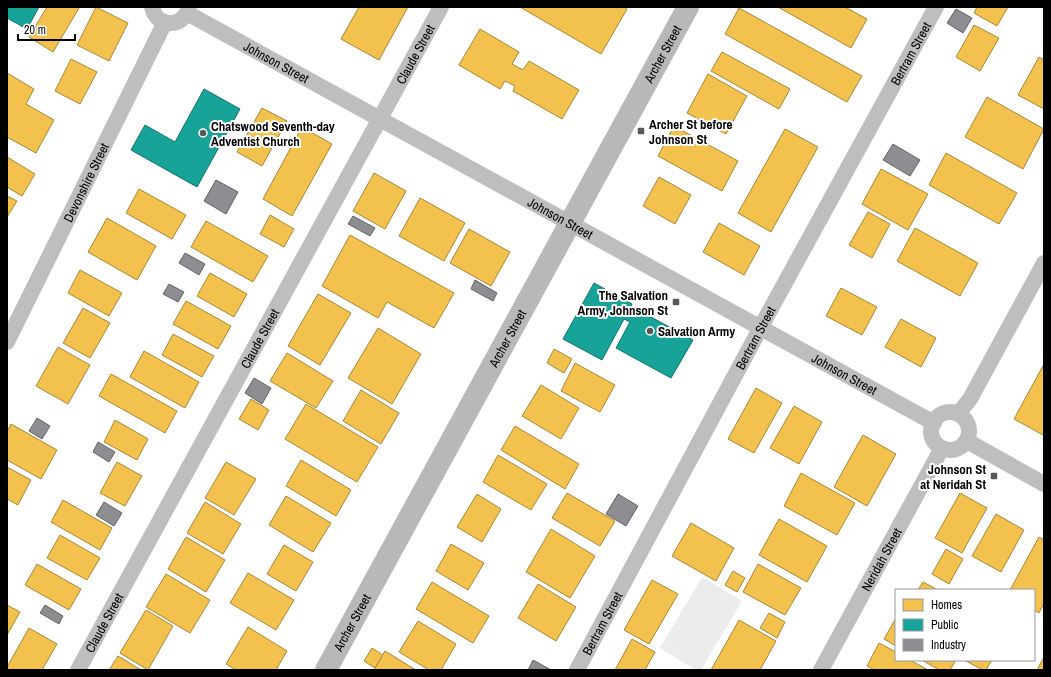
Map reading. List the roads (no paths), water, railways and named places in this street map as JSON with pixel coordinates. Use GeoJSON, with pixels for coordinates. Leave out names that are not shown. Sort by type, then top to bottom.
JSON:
{"type":"FeatureCollection","features":[{"type":"Feature","properties":{"kind":"main road","name":"Archer Street"},"geometry":{"type":"LineString","coordinates":[[326,670],[688,7]]}},
{"type":"Feature","properties":{"kind":"street"},"geometry":{"type":"LineString","coordinates":[[152,7],[155,15],[160,20],[170,23],[182,20],[188,10]]}},
{"type":"Feature","properties":{"kind":"street","name":"Claude Street"},"geometry":{"type":"LineString","coordinates":[[78,670],[441,7]]}},
{"type":"Feature","properties":{"kind":"street","name":"Bertram Street"},"geometry":{"type":"LineString","coordinates":[[577,670],[936,7]]}},
{"type":"Feature","properties":{"kind":"street","name":"Johnson Street"},"geometry":{"type":"LineString","coordinates":[[188,10],[379,119],[934,423]]}},
{"type":"Feature","properties":{"kind":"street","name":"Devonshire Street"},"geometry":{"type":"LineString","coordinates":[[7,342],[165,22]]}},
{"type":"Feature","properties":{"kind":"street"},"geometry":{"type":"LineString","coordinates":[[958,414],[970,399],[1044,263]]}},
{"type":"Feature","properties":{"kind":"street"},"geometry":{"type":"LineString","coordinates":[[952,412],[958,414],[963,417],[969,428],[967,440],[959,448],[953,450],[942,448],[934,440],[932,435],[934,423],[941,415],[952,412]]}},
{"type":"Feature","properties":{"kind":"street"},"geometry":{"type":"LineString","coordinates":[[967,440],[1044,484]]}},
{"type":"Feature","properties":{"kind":"street","name":"Neridah Street"},"geometry":{"type":"LineString","coordinates":[[821,670],[942,448]]}},
{"type":"Feature","properties":{"kind":"place","name":"Archer St before Johnson St"},"geometry":{"type":"Point","coordinates":[641,131]}},
{"type":"Feature","properties":{"kind":"place","name":"Chatswood Seventh-day Adventist Church"},"geometry":{"type":"Point","coordinates":[203,133]}},
{"type":"Feature","properties":{"kind":"place","name":"The Salvation Army, Johnson St"},"geometry":{"type":"Point","coordinates":[676,302]}},
{"type":"Feature","properties":{"kind":"place","name":"Salvation Army"},"geometry":{"type":"Point","coordinates":[650,331]}},
{"type":"Feature","properties":{"kind":"place","name":"Johnson St at Neridah St"},"geometry":{"type":"Point","coordinates":[994,476]}}]}
